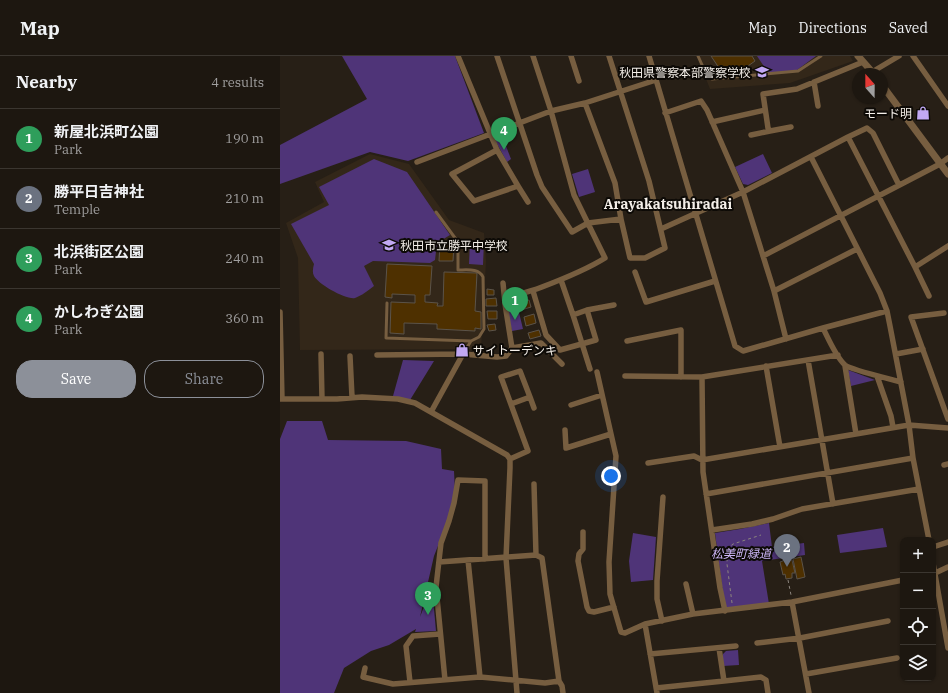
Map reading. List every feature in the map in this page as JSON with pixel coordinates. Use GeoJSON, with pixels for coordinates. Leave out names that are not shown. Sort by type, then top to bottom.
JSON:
{"type":"FeatureCollection","features":[{"type":"Feature","properties":{"kind":"street"},"geometry":{"type":"LineString","coordinates":[[458,56],[497,150],[528,202]]}},
{"type":"Feature","properties":{"kind":"street"},"geometry":{"type":"LineString","coordinates":[[497,56],[542,187],[572,232],[588,223],[621,219]]}},
{"type":"Feature","properties":{"kind":"street"},"geometry":{"type":"LineString","coordinates":[[505,304],[514,296],[533,291],[561,280],[605,258],[574,195],[551,111],[533,56]]}},
{"type":"Feature","properties":{"kind":"street"},"geometry":{"type":"LineString","coordinates":[[571,56],[579,81]]}},
{"type":"Feature","properties":{"kind":"street"},"geometry":{"type":"LineString","coordinates":[[584,104],[614,183],[630,258],[645,258],[665,248],[649,182],[609,56]]}},
{"type":"Feature","properties":{"kind":"street"},"geometry":{"type":"LineString","coordinates":[[649,56],[715,281],[736,346],[743,351],[887,311]]}},
{"type":"Feature","properties":{"kind":"street"},"geometry":{"type":"LineString","coordinates":[[858,56],[868,68]]}},
{"type":"Feature","properties":{"kind":"street"},"geometry":{"type":"LineString","coordinates":[[881,68],[899,56]]}},
{"type":"Feature","properties":{"kind":"street"},"geometry":{"type":"LineString","coordinates":[[913,56],[948,106]]}},
{"type":"Feature","properties":{"kind":"street"},"geometry":{"type":"LineString","coordinates":[[770,131],[768,128],[763,94],[797,89],[863,62]]}},
{"type":"Feature","properties":{"kind":"street"},"geometry":{"type":"LineString","coordinates":[[417,162],[551,111],[584,104],[656,80]]}},
{"type":"Feature","properties":{"kind":"street"},"geometry":{"type":"LineString","coordinates":[[814,82],[818,106]]}},
{"type":"Feature","properties":{"kind":"street"},"geometry":{"type":"LineString","coordinates":[[888,93],[948,174]]}},
{"type":"Feature","properties":{"kind":"street"},"geometry":{"type":"LineString","coordinates":[[665,113],[701,101],[743,192],[774,291],[786,339]]}},
{"type":"Feature","properties":{"kind":"street"},"geometry":{"type":"LineString","coordinates":[[712,122],[765,110]]}},
{"type":"Feature","properties":{"kind":"street"},"geometry":{"type":"LineString","coordinates":[[752,134],[791,127]]}},
{"type":"Feature","properties":{"kind":"street"},"geometry":{"type":"LineString","coordinates":[[660,230],[743,192],[867,128],[873,133],[899,185]]}},
{"type":"Feature","properties":{"kind":"street"},"geometry":{"type":"LineString","coordinates":[[848,137],[916,267],[929,296]]}},
{"type":"Feature","properties":{"kind":"street"},"geometry":{"type":"LineString","coordinates":[[497,150],[452,174],[474,201],[518,186]]}},
{"type":"Feature","properties":{"kind":"street"},"geometry":{"type":"LineString","coordinates":[[811,157],[880,293],[887,311],[928,537]]}},
{"type":"Feature","properties":{"kind":"street"},"geometry":{"type":"LineString","coordinates":[[763,256],[940,164],[948,158]]}},
{"type":"Feature","properties":{"kind":"street"},"geometry":{"type":"LineString","coordinates":[[916,267],[948,246]]}},
{"type":"Feature","properties":{"kind":"street"},"geometry":{"type":"LineString","coordinates":[[774,291],[857,248]]}},
{"type":"Feature","properties":{"kind":"street"},"geometry":{"type":"LineString","coordinates":[[635,272],[646,302],[715,281]]}},
{"type":"Feature","properties":{"kind":"street"},"geometry":{"type":"LineString","coordinates":[[561,280],[590,369]]}},
{"type":"Feature","properties":{"kind":"street"},"geometry":{"type":"LineString","coordinates":[[503,283],[512,348]]}},
{"type":"Feature","properties":{"kind":"street"},"geometry":{"type":"LineString","coordinates":[[533,291],[546,335],[560,350],[596,340],[587,310]]}},
{"type":"Feature","properties":{"kind":"street"},"geometry":{"type":"LineString","coordinates":[[573,315],[587,310],[614,305]]}},
{"type":"Feature","properties":{"kind":"street"},"geometry":{"type":"LineString","coordinates":[[280,312],[281,399],[362,397],[398,399],[415,403],[507,455],[510,459],[506,558],[517,693]]}},
{"type":"Feature","properties":{"kind":"street"},"geometry":{"type":"LineString","coordinates":[[944,313],[911,317],[948,419]]}},
{"type":"Feature","properties":{"kind":"street"},"geometry":{"type":"LineString","coordinates":[[823,328],[845,366],[856,434]]}},
{"type":"Feature","properties":{"kind":"street"},"geometry":{"type":"LineString","coordinates":[[627,341],[682,330],[681,377]]}},
{"type":"Feature","properties":{"kind":"street"},"geometry":{"type":"LineString","coordinates":[[377,355],[463,354],[497,357],[506,356],[512,348],[541,343],[562,364]]}},
{"type":"Feature","properties":{"kind":"street"},"geometry":{"type":"LineString","coordinates":[[896,354],[923,349]]}},
{"type":"Feature","properties":{"kind":"street"},"geometry":{"type":"LineString","coordinates":[[321,354],[322,399]]}},
{"type":"Feature","properties":{"kind":"street"},"geometry":{"type":"LineString","coordinates":[[431,412],[463,354]]}},
{"type":"Feature","properties":{"kind":"street"},"geometry":{"type":"LineString","coordinates":[[625,376],[702,377],[838,355]]}},
{"type":"Feature","properties":{"kind":"street"},"geometry":{"type":"LineString","coordinates":[[350,356],[352,398]]}},
{"type":"Feature","properties":{"kind":"street"},"geometry":{"type":"LineString","coordinates":[[808,360],[833,504]]}},
{"type":"Feature","properties":{"kind":"street"},"geometry":{"type":"LineString","coordinates":[[766,366],[780,447]]}},
{"type":"Feature","properties":{"kind":"street"},"geometry":{"type":"LineString","coordinates":[[845,366],[901,382]]}},
{"type":"Feature","properties":{"kind":"street"},"geometry":{"type":"LineString","coordinates":[[510,459],[528,451],[501,377],[520,371],[534,408]]}},
{"type":"Feature","properties":{"kind":"street"},"geometry":{"type":"LineString","coordinates":[[597,372],[616,456],[609,562],[610,594],[621,632],[623,633],[645,624],[693,614],[792,602],[900,581]]}},
{"type":"Feature","properties":{"kind":"street"},"geometry":{"type":"LineString","coordinates":[[877,376],[891,416],[893,427]]}},
{"type":"Feature","properties":{"kind":"street"},"geometry":{"type":"LineString","coordinates":[[702,377],[702,460],[720,588],[725,611]]}},
{"type":"Feature","properties":{"kind":"street"},"geometry":{"type":"LineString","coordinates":[[571,405],[602,394]]}},
{"type":"Feature","properties":{"kind":"street"},"geometry":{"type":"LineString","coordinates":[[511,404],[530,397]]}},
{"type":"Feature","properties":{"kind":"street"},"geometry":{"type":"LineString","coordinates":[[648,463],[694,456],[702,460],[909,425],[948,428]]}},
{"type":"Feature","properties":{"kind":"street"},"geometry":{"type":"LineString","coordinates":[[565,430],[566,448],[611,434]]}},
{"type":"Feature","properties":{"kind":"street"},"geometry":{"type":"LineString","coordinates":[[706,494],[913,458]]}},
{"type":"Feature","properties":{"kind":"street"},"geometry":{"type":"LineString","coordinates":[[444,680],[436,587],[441,543],[454,503],[458,480],[485,481],[485,559]]}},
{"type":"Feature","properties":{"kind":"street"},"geometry":{"type":"LineString","coordinates":[[534,484],[536,555]]}},
{"type":"Feature","properties":{"kind":"street"},"geometry":{"type":"LineString","coordinates":[[712,530],[752,524],[802,509],[919,489]]}},
{"type":"Feature","properties":{"kind":"street"},"geometry":{"type":"LineString","coordinates":[[662,621],[657,599],[657,581],[663,497]]}},
{"type":"Feature","properties":{"kind":"street"},"geometry":{"type":"LineString","coordinates":[[583,532],[583,549],[579,554],[578,561],[587,607],[589,611],[594,612],[614,607]]}},
{"type":"Feature","properties":{"kind":"street"},"geometry":{"type":"LineString","coordinates":[[936,545],[948,542]]}},
{"type":"Feature","properties":{"kind":"street"},"geometry":{"type":"LineString","coordinates":[[439,562],[536,555],[542,558],[559,681],[562,686],[563,693]]}},
{"type":"Feature","properties":{"kind":"street"},"geometry":{"type":"LineString","coordinates":[[468,560],[480,677]]}},
{"type":"Feature","properties":{"kind":"street"},"geometry":{"type":"LineString","coordinates":[[936,572],[948,567]]}},
{"type":"Feature","properties":{"kind":"street"},"geometry":{"type":"LineString","coordinates":[[686,584],[693,614]]}},
{"type":"Feature","properties":{"kind":"street"},"geometry":{"type":"LineString","coordinates":[[936,584],[948,648]]}},
{"type":"Feature","properties":{"kind":"street"},"geometry":{"type":"LineString","coordinates":[[792,602],[810,693]]}},
{"type":"Feature","properties":{"kind":"street"},"geometry":{"type":"LineString","coordinates":[[757,643],[800,638],[888,621]]}},
{"type":"Feature","properties":{"kind":"street"},"geometry":{"type":"LineString","coordinates":[[645,624],[657,690],[761,677],[766,680],[768,693]]}},
{"type":"Feature","properties":{"kind":"street"},"geometry":{"type":"LineString","coordinates":[[410,682],[406,646],[413,636],[440,634]]}},
{"type":"Feature","properties":{"kind":"street"},"geometry":{"type":"LineString","coordinates":[[650,654],[736,646]]}},
{"type":"Feature","properties":{"kind":"street"},"geometry":{"type":"LineString","coordinates":[[719,648],[724,681]]}},
{"type":"Feature","properties":{"kind":"street"},"geometry":{"type":"LineString","coordinates":[[806,674],[897,658]]}},
{"type":"Feature","properties":{"kind":"street"},"geometry":{"type":"LineString","coordinates":[[365,668],[363,677],[392,684],[480,677],[545,683],[559,681]]}},
{"type":"Feature","properties":{"kind":"lane"},"geometry":{"type":"LineString","coordinates":[[698,56],[707,76],[712,79],[798,71],[821,56]]}},
{"type":"Feature","properties":{"kind":"lane"},"geometry":{"type":"LineString","coordinates":[[388,303],[386,338],[471,341],[479,337],[484,329],[483,277],[477,271],[458,270],[458,242],[436,212]]}},
{"type":"Feature","properties":{"kind":"lane"},"geometry":{"type":"LineString","coordinates":[[463,354],[471,341]]}},
{"type":"Feature","properties":{"kind":"path"},"geometry":{"type":"LineString","coordinates":[[733,610],[727,564],[727,549],[733,544],[761,535]]}},
{"type":"Feature","properties":{"kind":"path"},"geometry":{"type":"LineString","coordinates":[[788,580],[792,602]]}},
{"type":"Feature","properties":{"kind":"shaded area","name":"秋田県警察本部警察学校"},"geometry":{"type":"Polygon","coordinates":[[[697,56],[850,56],[853,61],[790,83],[710,89],[697,56]]]}},
{"type":"Feature","properties":{"kind":"shaded area","name":"秋田市立勝平中学校"},"geometry":{"type":"Polygon","coordinates":[[[370,154],[409,164],[449,220],[484,233],[486,262],[481,349],[300,350],[298,258],[286,223],[324,202],[315,182],[370,154]]]}},
{"type":"Feature","properties":{"kind":"green space"},"geometry":{"type":"Polygon","coordinates":[[[342,56],[455,56],[484,133],[408,161],[370,152],[280,184],[280,145],[367,99],[342,56]]]}},
{"type":"Feature","properties":{"kind":"green space"},"geometry":{"type":"Polygon","coordinates":[[[757,56],[816,56],[797,70],[769,74],[757,56]]]}},
{"type":"Feature","properties":{"kind":"green space"},"geometry":{"type":"Polygon","coordinates":[[[501,133],[511,159],[507,162],[495,140],[496,135],[501,133]]]}},
{"type":"Feature","properties":{"kind":"green space"},"geometry":{"type":"Polygon","coordinates":[[[763,154],[772,173],[748,185],[743,184],[735,167],[763,154]]]}},
{"type":"Feature","properties":{"kind":"green space"},"geometry":{"type":"Polygon","coordinates":[[[374,159],[407,172],[450,235],[437,243],[435,260],[430,263],[373,261],[364,266],[374,286],[355,298],[345,297],[321,283],[314,276],[314,264],[291,224],[329,205],[319,187],[374,159]]]}},
{"type":"Feature","properties":{"kind":"green space"},"geometry":{"type":"Polygon","coordinates":[[[588,169],[595,192],[579,197],[572,174],[588,169]]]}},
{"type":"Feature","properties":{"kind":"green space"},"geometry":{"type":"Polygon","coordinates":[[[470,241],[484,241],[483,265],[469,264],[470,241]]]}},
{"type":"Feature","properties":{"kind":"green space"},"geometry":{"type":"Polygon","coordinates":[[[516,300],[523,329],[512,331],[508,309],[509,306],[516,300]]]}},
{"type":"Feature","properties":{"kind":"green space"},"geometry":{"type":"Polygon","coordinates":[[[403,360],[434,361],[410,400],[393,396],[403,360]]]}},
{"type":"Feature","properties":{"kind":"green space"},"geometry":{"type":"Polygon","coordinates":[[[848,370],[875,380],[851,386],[848,370]]]}},
{"type":"Feature","properties":{"kind":"green space"},"geometry":{"type":"Polygon","coordinates":[[[287,421],[322,421],[328,440],[406,441],[441,449],[442,469],[454,471],[455,491],[449,518],[434,556],[420,617],[427,599],[433,598],[436,631],[415,632],[416,629],[389,645],[371,651],[344,668],[334,693],[280,693],[280,439],[287,421]]]}},
{"type":"Feature","properties":{"kind":"green space","name":"松美町緑道"},"geometry":{"type":"Polygon","coordinates":[[[769,523],[772,547],[804,543],[805,555],[762,561],[769,604],[726,609],[715,533],[769,523]]]}},
{"type":"Feature","properties":{"kind":"green space"},"geometry":{"type":"Polygon","coordinates":[[[883,528],[887,547],[840,553],[837,535],[883,528]]]}},
{"type":"Feature","properties":{"kind":"green space"},"geometry":{"type":"Polygon","coordinates":[[[633,533],[656,537],[653,580],[631,582],[629,561],[633,533]]]}},
{"type":"Feature","properties":{"kind":"green space"},"geometry":{"type":"Polygon","coordinates":[[[738,650],[739,665],[723,666],[723,654],[726,651],[738,650]]]}},
{"type":"Feature","properties":{"kind":"building"},"geometry":{"type":"Polygon","coordinates":[[[711,56],[752,56],[755,61],[731,78],[727,72],[723,74],[711,56]]]}},
{"type":"Feature","properties":{"kind":"building"},"geometry":{"type":"Polygon","coordinates":[[[440,244],[454,244],[453,261],[439,261],[440,244]]]}},
{"type":"Feature","properties":{"kind":"building"},"geometry":{"type":"Polygon","coordinates":[[[387,264],[432,266],[430,295],[425,295],[425,302],[438,303],[437,306],[443,306],[444,272],[477,273],[475,311],[481,312],[481,329],[475,328],[475,331],[437,329],[437,324],[404,323],[404,334],[390,333],[391,302],[415,303],[415,295],[392,294],[392,298],[385,297],[387,264]]]}},
{"type":"Feature","properties":{"kind":"building"},"geometry":{"type":"Polygon","coordinates":[[[487,289],[494,290],[494,295],[487,295],[487,289]]]}},
{"type":"Feature","properties":{"kind":"building"},"geometry":{"type":"Polygon","coordinates":[[[496,298],[497,306],[486,306],[486,299],[496,298]]]}},
{"type":"Feature","properties":{"kind":"building"},"geometry":{"type":"Polygon","coordinates":[[[529,300],[531,307],[521,310],[519,302],[529,300]]]}},
{"type":"Feature","properties":{"kind":"building"},"geometry":{"type":"Polygon","coordinates":[[[487,311],[497,311],[497,319],[488,319],[487,311]]]}},
{"type":"Feature","properties":{"kind":"building"},"geometry":{"type":"Polygon","coordinates":[[[534,314],[536,323],[526,326],[524,317],[534,314]]]}},
{"type":"Feature","properties":{"kind":"building"},"geometry":{"type":"Polygon","coordinates":[[[495,324],[496,330],[489,331],[487,325],[495,324]]]}},
{"type":"Feature","properties":{"kind":"building"},"geometry":{"type":"Polygon","coordinates":[[[539,330],[541,336],[530,339],[528,333],[539,330]]]}},
{"type":"Feature","properties":{"kind":"building"},"geometry":{"type":"Polygon","coordinates":[[[801,557],[805,577],[797,579],[793,559],[801,557]]]}},
{"type":"Feature","properties":{"kind":"building"},"geometry":{"type":"Polygon","coordinates":[[[789,559],[792,560],[795,573],[792,573],[792,578],[786,579],[785,574],[783,575],[780,562],[789,559]]]}},
{"type":"Feature","properties":{"kind":"place","name":"秋田県警察本部警察学校"},"geometry":{"type":"Point","coordinates":[762,72]}},
{"type":"Feature","properties":{"kind":"place","name":"モード明"},"geometry":{"type":"Point","coordinates":[923,113]}},
{"type":"Feature","properties":{"kind":"place","name":"かしわぎ公園"},"geometry":{"type":"Point","coordinates":[504,150]}},
{"type":"Feature","properties":{"kind":"place","name":"秋田市立勝平中学校"},"geometry":{"type":"Point","coordinates":[389,245]}},
{"type":"Feature","properties":{"kind":"place","name":"新屋北浜町公園"},"geometry":{"type":"Point","coordinates":[515,320]}},
{"type":"Feature","properties":{"kind":"place","name":"サイトーデンキ"},"geometry":{"type":"Point","coordinates":[462,350]}},
{"type":"Feature","properties":{"kind":"place","name":"勝平日吉神社"},"geometry":{"type":"Point","coordinates":[787,567]}},
{"type":"Feature","properties":{"kind":"place","name":"北浜街区公園"},"geometry":{"type":"Point","coordinates":[428,615]}},
{"type":"Feature","properties":{"kind":"district","name":"Arayakatsuhiradai"},"geometry":{"type":"Point","coordinates":[668,204]}}]}
